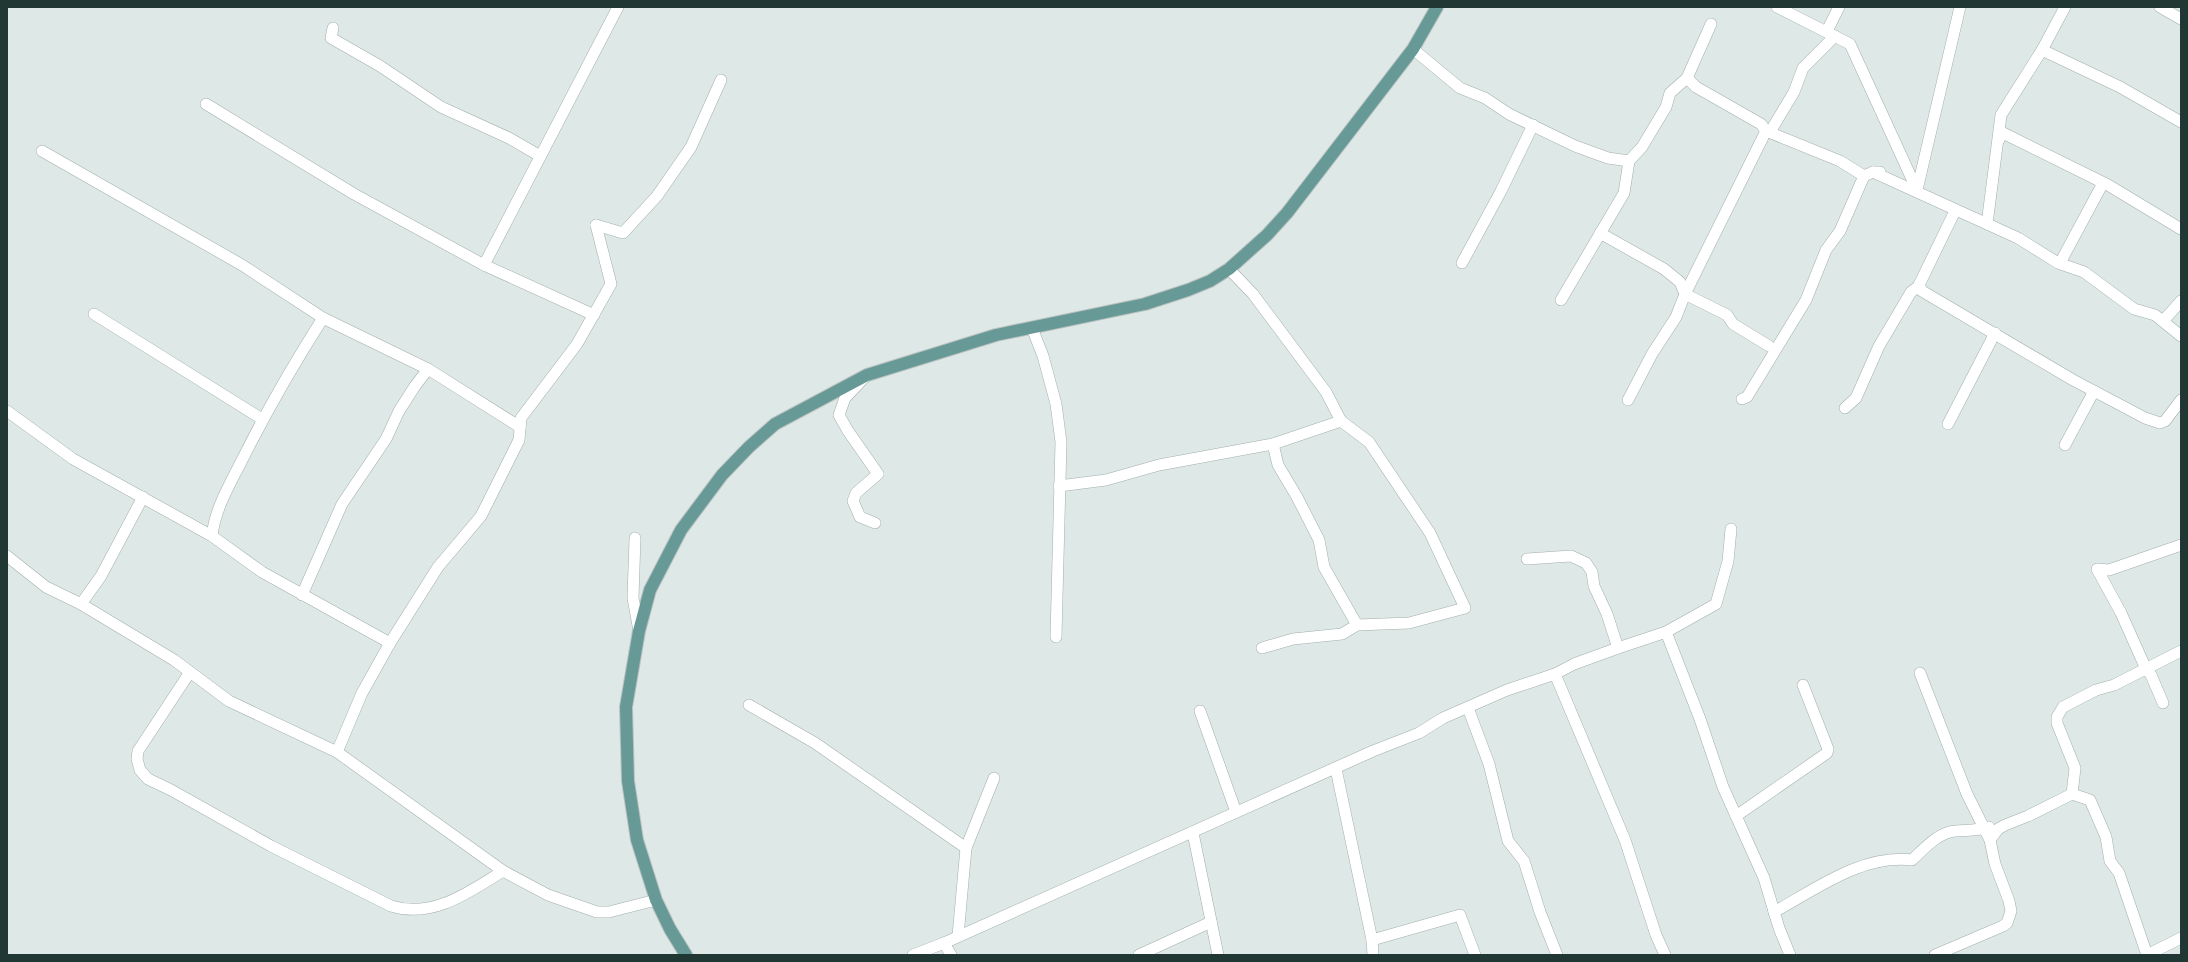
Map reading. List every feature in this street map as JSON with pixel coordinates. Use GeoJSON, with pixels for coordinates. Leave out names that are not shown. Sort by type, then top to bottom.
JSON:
{"type":"FeatureCollection","features":[{"type":"Feature","properties":{"kind":"main road"},"geometry":{"type":"LineString","coordinates":[[686,955],[670,929],[656,900],[636,840],[628,781],[626,707],[639,631],[650,590],[681,530],[722,475],[749,447],[775,424],[867,375],[989,338],[1145,304],[1210,281],[1230,269],[1267,235],[1287,213],[1412,49],[1437,7]]}},
{"type":"Feature","properties":{"kind":"street"},"geometry":{"type":"LineString","coordinates":[[484,265],[618,7]]}},
{"type":"Feature","properties":{"kind":"street"},"geometry":{"type":"LineString","coordinates":[[1777,7],[1831,33],[1850,44],[1917,190]]}},
{"type":"Feature","properties":{"kind":"street"},"geometry":{"type":"LineString","coordinates":[[1628,400],[1652,354],[1676,317],[1685,294],[1768,131],[1794,92],[1803,68],[1831,33],[1839,7]]}},
{"type":"Feature","properties":{"kind":"street"},"geometry":{"type":"LineString","coordinates":[[1917,190],[1960,7]]}},
{"type":"Feature","properties":{"kind":"street"},"geometry":{"type":"LineString","coordinates":[[1987,224],[2001,115],[2042,50],[2065,7]]}},
{"type":"Feature","properties":{"kind":"street"},"geometry":{"type":"LineString","coordinates":[[2160,7],[2181,19]]}},
{"type":"Feature","properties":{"kind":"street"},"geometry":{"type":"LineString","coordinates":[[1561,300],[1624,193],[1630,161],[1642,147],[1666,107],[1670,93],[1687,78],[1711,24]]}},
{"type":"Feature","properties":{"kind":"street"},"geometry":{"type":"LineString","coordinates":[[333,28],[331,38],[380,66],[441,107],[509,138],[540,156]]}},
{"type":"Feature","properties":{"kind":"street"},"geometry":{"type":"LineString","coordinates":[[1412,49],[1460,88],[1484,98],[1509,114],[1575,146],[1608,158],[1630,161]]}},
{"type":"Feature","properties":{"kind":"street"},"geometry":{"type":"LineString","coordinates":[[2042,50],[2120,87],[2181,122]]}},
{"type":"Feature","properties":{"kind":"street"},"geometry":{"type":"LineString","coordinates":[[1687,78],[1696,86],[1761,124],[1768,131],[2018,238],[2060,263],[2084,272],[2134,309],[2155,315],[2181,336]]}},
{"type":"Feature","properties":{"kind":"street"},"geometry":{"type":"LineString","coordinates":[[337,752],[362,693],[390,643],[438,567],[482,516],[519,440],[520,418],[577,344],[611,284],[596,225],[623,233],[657,196],[691,147],[721,80]]}},
{"type":"Feature","properties":{"kind":"street"},"geometry":{"type":"LineString","coordinates":[[206,104],[354,194],[484,265],[594,315]]}},
{"type":"Feature","properties":{"kind":"street"},"geometry":{"type":"LineString","coordinates":[[1462,263],[1502,190],[1533,125]]}},
{"type":"Feature","properties":{"kind":"street"},"geometry":{"type":"LineString","coordinates":[[1987,224],[2001,132],[2103,183],[2181,229]]}},
{"type":"Feature","properties":{"kind":"street"},"geometry":{"type":"LineString","coordinates":[[42,150],[235,261],[323,318],[428,369],[520,427]]}},
{"type":"Feature","properties":{"kind":"street"},"geometry":{"type":"LineString","coordinates":[[1868,174],[1886,172],[1893,178],[1908,183],[1917,190],[1987,224]]}},
{"type":"Feature","properties":{"kind":"street"},"geometry":{"type":"LineString","coordinates":[[1742,399],[1747,397],[1764,372],[1806,300],[1826,250],[1840,230],[1868,174]]}},
{"type":"Feature","properties":{"kind":"street"},"geometry":{"type":"LineString","coordinates":[[2060,263],[2103,183]]}},
{"type":"Feature","properties":{"kind":"street"},"geometry":{"type":"LineString","coordinates":[[1845,408],[1856,398],[1880,346],[1911,292],[1918,287],[1955,211]]}},
{"type":"Feature","properties":{"kind":"street"},"geometry":{"type":"LineString","coordinates":[[1600,233],[1664,270],[1680,282],[1685,294],[1727,315],[1733,324],[1769,346]]}},
{"type":"Feature","properties":{"kind":"street"},"geometry":{"type":"LineString","coordinates":[[1230,269],[1253,294],[1322,386],[1340,421],[1369,442],[1430,533],[1465,608],[1409,623],[1357,625],[1342,634],[1293,639],[1262,648]]}},
{"type":"Feature","properties":{"kind":"street"},"geometry":{"type":"LineString","coordinates":[[1918,287],[1949,308],[2094,391],[2145,418],[2160,423],[2169,416],[2181,400]]}},
{"type":"Feature","properties":{"kind":"street"},"geometry":{"type":"LineString","coordinates":[[2163,321],[2181,301]]}},
{"type":"Feature","properties":{"kind":"street"},"geometry":{"type":"LineString","coordinates":[[94,314],[262,419]]}},
{"type":"Feature","properties":{"kind":"street"},"geometry":{"type":"LineString","coordinates":[[212,536],[214,521],[220,505],[262,419],[287,374],[323,318]]}},
{"type":"Feature","properties":{"kind":"street"},"geometry":{"type":"LineString","coordinates":[[1032,328],[1043,356],[1056,404],[1061,442],[1056,637]]}},
{"type":"Feature","properties":{"kind":"street"},"geometry":{"type":"LineString","coordinates":[[1948,424],[1995,333]]}},
{"type":"Feature","properties":{"kind":"street"},"geometry":{"type":"LineString","coordinates":[[302,595],[342,504],[386,439],[399,411],[428,369]]}},
{"type":"Feature","properties":{"kind":"street"},"geometry":{"type":"LineString","coordinates":[[867,375],[845,398],[839,415],[848,431],[878,474],[856,493],[853,501],[860,516],[875,523]]}},
{"type":"Feature","properties":{"kind":"street"},"geometry":{"type":"LineString","coordinates":[[2065,445],[2094,391]]}},
{"type":"Feature","properties":{"kind":"street"},"geometry":{"type":"LineString","coordinates":[[7,411],[73,459],[212,536],[262,572],[390,643]]}},
{"type":"Feature","properties":{"kind":"street"},"geometry":{"type":"LineString","coordinates":[[1059,486],[1106,480],[1160,465],[1274,444],[1340,421]]}},
{"type":"Feature","properties":{"kind":"street"},"geometry":{"type":"LineString","coordinates":[[1274,444],[1278,465],[1297,497],[1319,540],[1324,567],[1357,625]]}},
{"type":"Feature","properties":{"kind":"street"},"geometry":{"type":"LineString","coordinates":[[81,604],[101,576],[143,497]]}},
{"type":"Feature","properties":{"kind":"street"},"geometry":{"type":"LineString","coordinates":[[913,955],[944,943],[1193,833],[1236,812],[1336,769],[1373,751],[1419,733],[1443,718],[1507,690],[1555,674],[1574,664],[1666,632],[1716,604],[1728,561],[1731,528]]}},
{"type":"Feature","properties":{"kind":"street"},"geometry":{"type":"LineString","coordinates":[[635,538],[633,598],[639,631]]}},
{"type":"Feature","properties":{"kind":"street"},"geometry":{"type":"LineString","coordinates":[[2163,703],[2121,613],[2097,569],[2109,570],[2181,545]]}},
{"type":"Feature","properties":{"kind":"street"},"geometry":{"type":"LineString","coordinates":[[7,556],[46,587],[81,604],[190,672],[229,701],[337,752],[503,871],[548,895],[597,912],[609,912],[656,900]]}},
{"type":"Feature","properties":{"kind":"street"},"geometry":{"type":"LineString","coordinates":[[1527,559],[1571,556],[1586,563],[1592,572],[1594,586],[1608,614],[1618,648]]}},
{"type":"Feature","properties":{"kind":"street"},"geometry":{"type":"LineString","coordinates":[[1666,632],[1736,816],[1764,878],[1774,912],[1790,955]]}},
{"type":"Feature","properties":{"kind":"street"},"geometry":{"type":"LineString","coordinates":[[2072,794],[2075,768],[2057,722],[2059,713],[2063,707],[2096,690],[2114,685],[2181,651]]}},
{"type":"Feature","properties":{"kind":"street"},"geometry":{"type":"LineString","coordinates":[[190,672],[138,751],[137,760],[140,770],[148,779],[171,790],[271,846],[391,906],[403,910],[442,905],[464,895],[503,871]]}},
{"type":"Feature","properties":{"kind":"street"},"geometry":{"type":"LineString","coordinates":[[1920,673],[1967,794],[1990,840],[1995,864],[2010,901],[2011,911],[2007,923],[1982,936],[1935,955]]}},
{"type":"Feature","properties":{"kind":"street"},"geometry":{"type":"LineString","coordinates":[[1555,674],[1625,840],[1656,935],[1665,955]]}},
{"type":"Feature","properties":{"kind":"street"},"geometry":{"type":"LineString","coordinates":[[1736,816],[1827,753],[1828,749],[1804,685]]}},
{"type":"Feature","properties":{"kind":"street"},"geometry":{"type":"LineString","coordinates":[[749,705],[815,743],[966,848]]}},
{"type":"Feature","properties":{"kind":"street"},"geometry":{"type":"LineString","coordinates":[[1468,708],[1489,764],[1508,841],[1524,861],[1540,912],[1557,955]]}},
{"type":"Feature","properties":{"kind":"street"},"geometry":{"type":"LineString","coordinates":[[1200,711],[1236,812]]}},
{"type":"Feature","properties":{"kind":"street"},"geometry":{"type":"LineString","coordinates":[[1336,769],[1372,940],[1373,955]]}},
{"type":"Feature","properties":{"kind":"street"},"geometry":{"type":"LineString","coordinates":[[958,936],[966,848],[994,778]]}},
{"type":"Feature","properties":{"kind":"street"},"geometry":{"type":"LineString","coordinates":[[1990,840],[1998,829],[2005,825],[2028,816],[2072,794],[2090,800],[2106,837],[2110,861],[2119,873],[2147,955],[2181,938]]}},
{"type":"Feature","properties":{"kind":"street"},"geometry":{"type":"LineString","coordinates":[[1774,912],[1847,872],[1879,861],[1895,858],[1912,860],[1932,841],[1954,831],[1977,831],[1989,827]]}},
{"type":"Feature","properties":{"kind":"street"},"geometry":{"type":"LineString","coordinates":[[1193,833],[1218,955]]}},
{"type":"Feature","properties":{"kind":"street"},"geometry":{"type":"LineString","coordinates":[[1372,940],[1460,915],[1475,955]]}},
{"type":"Feature","properties":{"kind":"street"},"geometry":{"type":"LineString","coordinates":[[1139,955],[1212,922]]}},
{"type":"Feature","properties":{"kind":"street"},"geometry":{"type":"LineString","coordinates":[[944,943],[951,955]]}}]}
